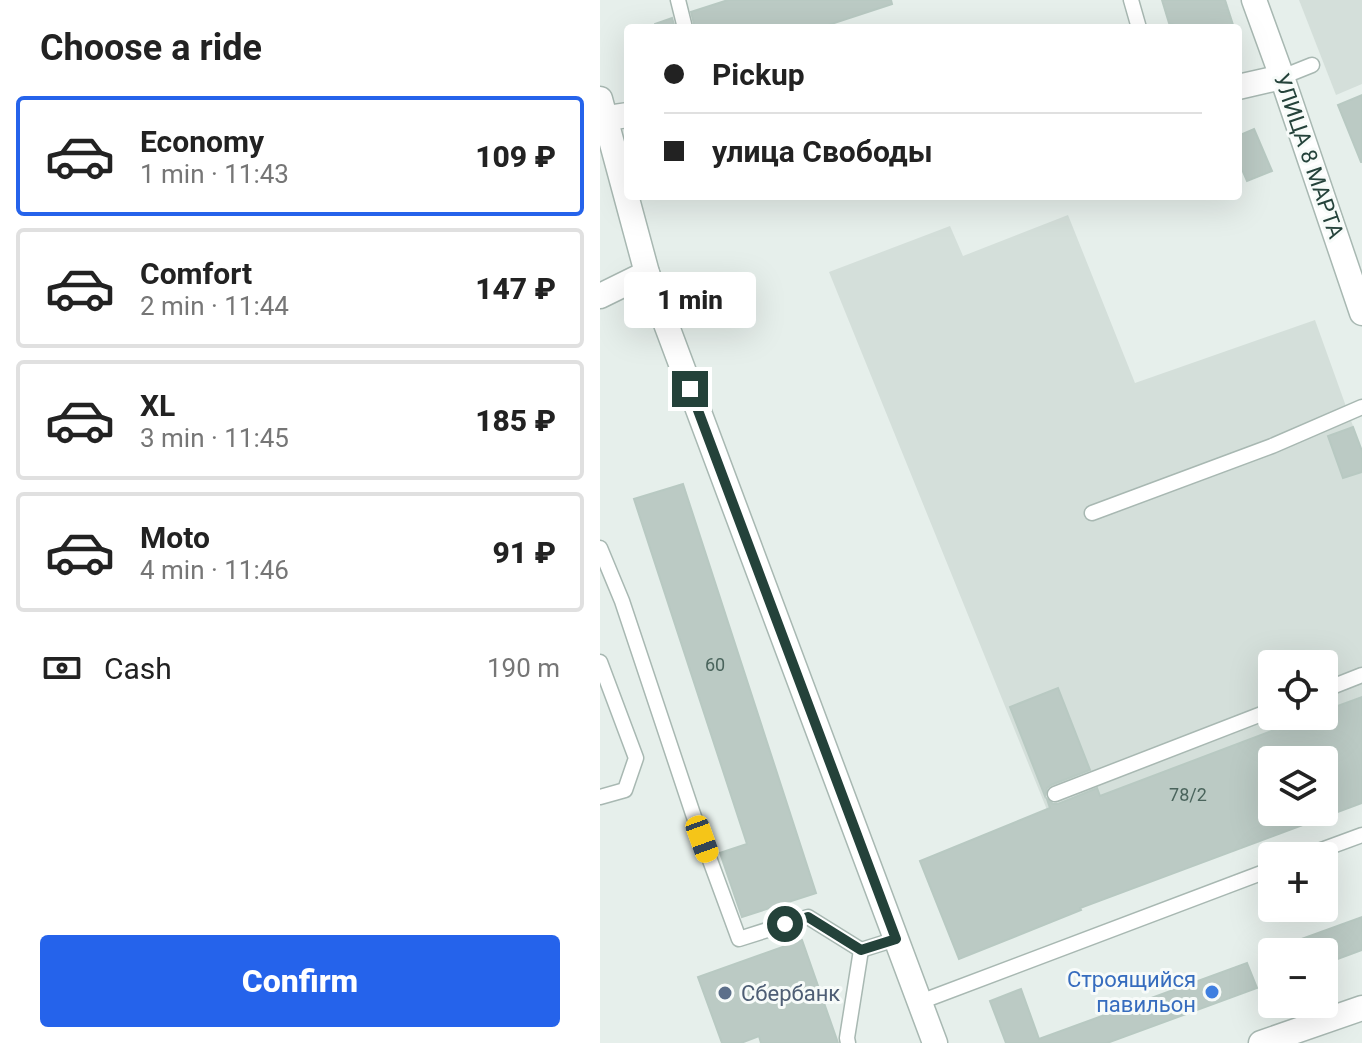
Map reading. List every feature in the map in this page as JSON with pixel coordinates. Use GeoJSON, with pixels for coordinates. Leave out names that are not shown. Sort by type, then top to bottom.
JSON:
{"type":"FeatureCollection","features":[{"type":"Feature","properties":{"kind":"street","name":"УЛИЦА 8 МАРТА"},"geometry":{"type":"LineString","coordinates":[[1254,0],[1362,313]]}},
{"type":"Feature","properties":{"kind":"street"},"geometry":{"type":"LineString","coordinates":[[1242,86],[1282,77]]}},
{"type":"Feature","properties":{"kind":"street"},"geometry":{"type":"LineString","coordinates":[[609,113],[624,176]]}},
{"type":"Feature","properties":{"kind":"street"},"geometry":{"type":"LineString","coordinates":[[630,200],[647,273],[935,1043]]}},
{"type":"Feature","properties":{"kind":"street"},"geometry":{"type":"LineString","coordinates":[[600,296],[647,273]]}},
{"type":"Feature","properties":{"kind":"street"},"geometry":{"type":"LineString","coordinates":[[1261,1043],[1362,1008]]}},
{"type":"Feature","properties":{"kind":"lane"},"geometry":{"type":"LineString","coordinates":[[678,0],[684,24]]}},
{"type":"Feature","properties":{"kind":"lane"},"geometry":{"type":"LineString","coordinates":[[1131,0],[1138,24]]}},
{"type":"Feature","properties":{"kind":"lane"},"geometry":{"type":"LineString","coordinates":[[1282,77],[1312,65]]}},
{"type":"Feature","properties":{"kind":"lane"},"geometry":{"type":"LineString","coordinates":[[1092,513],[1272,446],[1362,407]]}},
{"type":"Feature","properties":{"kind":"lane"},"geometry":{"type":"LineString","coordinates":[[600,548],[622,601],[693,814],[739,939],[808,917],[861,950],[896,939]]}},
{"type":"Feature","properties":{"kind":"lane"},"geometry":{"type":"LineString","coordinates":[[600,662],[636,758],[625,790],[600,797]]}},
{"type":"Feature","properties":{"kind":"lane"},"geometry":{"type":"LineString","coordinates":[[1338,684],[1362,675]]}},
{"type":"Feature","properties":{"kind":"lane"},"geometry":{"type":"LineString","coordinates":[[1055,794],[1258,715]]}},
{"type":"Feature","properties":{"kind":"lane"},"geometry":{"type":"LineString","coordinates":[[1338,844],[1362,835]]}},
{"type":"Feature","properties":{"kind":"lane"},"geometry":{"type":"LineString","coordinates":[[920,1002],[1258,874]]}},
{"type":"Feature","properties":{"kind":"lane"},"geometry":{"type":"LineString","coordinates":[[848,1043],[861,950]]}},
{"type":"Feature","properties":{"kind":"shaded area"},"geometry":{"type":"Polygon","coordinates":[[[1299,0],[1362,0],[1362,84],[1336,95],[1299,0]]]}},
{"type":"Feature","properties":{"kind":"shaded area"},"geometry":{"type":"Polygon","coordinates":[[[1068,215],[1135,383],[1315,320],[1362,451],[1362,803],[1338,812],[1338,746],[1258,746],[1258,826],[1300,826],[1086,906],[829,272],[950,226],[963,256],[1068,215]]]}},
{"type":"Feature","properties":{"kind":"building"},"geometry":{"type":"Polygon","coordinates":[[[728,0],[891,0],[892,4],[831,24],[694,24],[691,12],[728,0]]]}},
{"type":"Feature","properties":{"kind":"building"},"geometry":{"type":"Polygon","coordinates":[[[1162,0],[1225,0],[1233,24],[1172,24],[1162,0]]]}},
{"type":"Feature","properties":{"kind":"building"},"geometry":{"type":"Polygon","coordinates":[[[672,18],[674,24],[655,24],[672,18]]]}},
{"type":"Feature","properties":{"kind":"building"},"geometry":{"type":"Polygon","coordinates":[[[1362,95],[1362,162],[1361,162],[1338,105],[1362,95]]]}},
{"type":"Feature","properties":{"kind":"building"},"geometry":{"type":"Polygon","coordinates":[[[1254,129],[1272,171],[1247,181],[1242,169],[1242,134],[1254,129]]]}},
{"type":"Feature","properties":{"kind":"building"},"geometry":{"type":"Polygon","coordinates":[[[1353,427],[1362,451],[1362,472],[1343,478],[1328,436],[1353,427]]]}},
{"type":"Feature","properties":{"kind":"building"},"geometry":{"type":"Polygon","coordinates":[[[683,484],[816,893],[742,917],[720,853],[747,844],[634,499],[683,484]]]}},
{"type":"Feature","properties":{"kind":"building"},"geometry":{"type":"Polygon","coordinates":[[[1058,688],[1090,770],[1051,785],[1045,796],[1010,707],[1058,688]]]}},
{"type":"Feature","properties":{"kind":"building"},"geometry":{"type":"Polygon","coordinates":[[[1362,697],[1362,803],[1338,812],[1338,746],[1258,746],[1258,826],[1300,826],[1080,908],[959,959],[920,861],[1050,808],[1047,799],[1058,804],[1097,788],[1100,796],[1274,730],[1338,730],[1338,706],[1362,697]]]}},
{"type":"Feature","properties":{"kind":"building"},"geometry":{"type":"Polygon","coordinates":[[[1362,917],[1362,950],[1338,959],[1338,938],[1304,938],[1362,917]]]}},
{"type":"Feature","properties":{"kind":"building"},"geometry":{"type":"Polygon","coordinates":[[[802,940],[838,1043],[761,1043],[759,1036],[741,1043],[722,1043],[698,977],[802,940]]]}},
{"type":"Feature","properties":{"kind":"building"},"geometry":{"type":"Polygon","coordinates":[[[1247,963],[1257,988],[1107,1043],[1006,1043],[990,1001],[1021,989],[1039,1039],[1247,963]]]}},
{"type":"Feature","properties":{"kind":"place","name":"Строящийся павильон"},"geometry":{"type":"Point","coordinates":[1212,992]}},
{"type":"Feature","properties":{"kind":"place","name":"Сбербанк"},"geometry":{"type":"Point","coordinates":[725,993]}},
{"type":"Feature","properties":{"kind":"route"},"geometry":{"type":"LineString","coordinates":[[690,389],[896,939],[861,950],[808,917],[785,924]]}}]}
